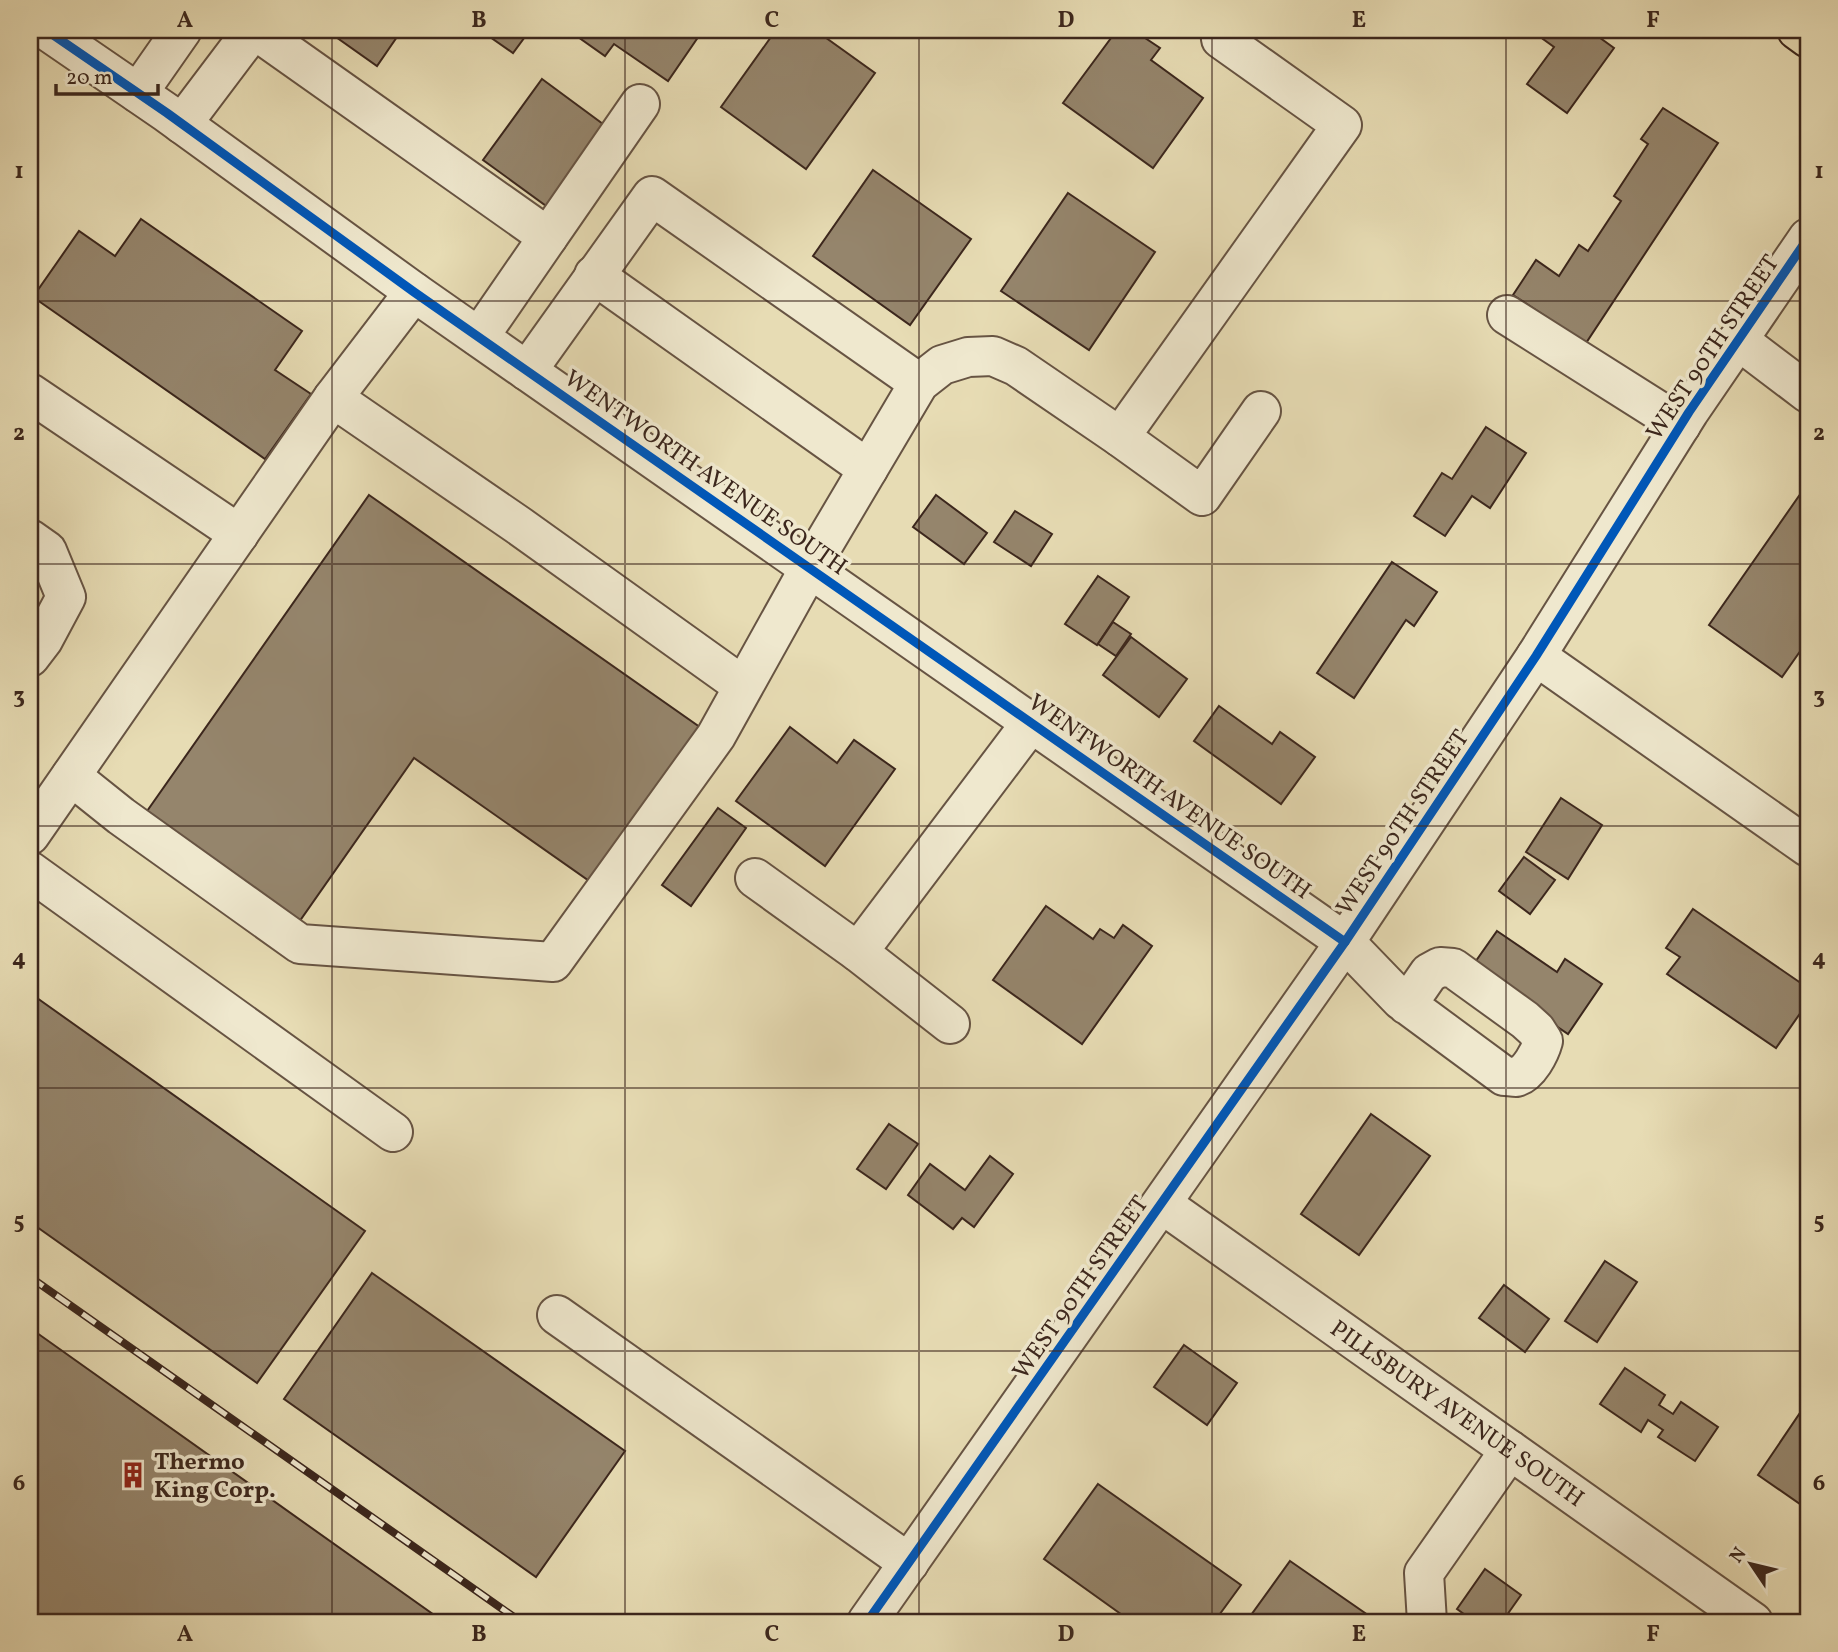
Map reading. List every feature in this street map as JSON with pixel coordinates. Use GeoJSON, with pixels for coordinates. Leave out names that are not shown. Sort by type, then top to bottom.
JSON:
{"type":"FeatureCollection","features":[{"type":"Feature","properties":{"kind":"main road"},"geometry":{"type":"LineString","coordinates":[[1797,30],[1808,38]]}},
{"type":"Feature","properties":{"kind":"street","name":"WENTWORTH AVENUE SOUTH"},"geometry":{"type":"LineString","coordinates":[[46,30],[182,124],[414,292],[1345,942],[1407,1005]]}},
{"type":"Feature","properties":{"kind":"street"},"geometry":{"type":"LineString","coordinates":[[138,93],[182,30]]}},
{"type":"Feature","properties":{"kind":"street"},"geometry":{"type":"LineString","coordinates":[[182,124],[254,30],[548,237]]}},
{"type":"Feature","properties":{"kind":"street"},"geometry":{"type":"LineString","coordinates":[[1120,438],[1342,125],[1221,39],[1220,30]]}},
{"type":"Feature","properties":{"kind":"street"},"geometry":{"type":"LineString","coordinates":[[479,337],[640,104]]}},
{"type":"Feature","properties":{"kind":"street"},"geometry":{"type":"LineString","coordinates":[[527,371],[652,196],[919,383]]}},
{"type":"Feature","properties":{"kind":"street","name":"WEST 90TH STREET"},"geometry":{"type":"LineString","coordinates":[[867,1622],[1345,942],[1536,656],[1681,425],[1808,238]]}},
{"type":"Feature","properties":{"kind":"street"},"geometry":{"type":"LineString","coordinates":[[594,275],[868,469]]}},
{"type":"Feature","properties":{"kind":"street"},"geometry":{"type":"LineString","coordinates":[[30,835],[333,398],[414,292]]}},
{"type":"Feature","properties":{"kind":"street"},"geometry":{"type":"LineString","coordinates":[[1507,315],[1681,425]]}},
{"type":"Feature","properties":{"kind":"street"},"geometry":{"type":"LineString","coordinates":[[1738,340],[1808,393]]}},
{"type":"Feature","properties":{"kind":"street"},"geometry":{"type":"LineString","coordinates":[[71,776],[121,816],[300,944],[553,962],[716,736],[810,567],[919,383],[942,365],[968,357],[993,356],[1016,366],[1202,496],[1261,411]]}},
{"type":"Feature","properties":{"kind":"street"},"geometry":{"type":"LineString","coordinates":[[30,393],[239,534]]}},
{"type":"Feature","properties":{"kind":"street"},"geometry":{"type":"LineString","coordinates":[[333,398],[518,524],[743,686]]}},
{"type":"Feature","properties":{"kind":"street"},"geometry":{"type":"LineString","coordinates":[[30,538],[47,551],[66,597],[43,640],[30,657]]}},
{"type":"Feature","properties":{"kind":"street"},"geometry":{"type":"LineString","coordinates":[[1536,656],[1808,846]]}},
{"type":"Feature","properties":{"kind":"street"},"geometry":{"type":"LineString","coordinates":[[858,952],[1031,723]]}},
{"type":"Feature","properties":{"kind":"street"},"geometry":{"type":"LineString","coordinates":[[30,871],[393,1132]]}},
{"type":"Feature","properties":{"kind":"street"},"geometry":{"type":"LineString","coordinates":[[755,878],[858,952],[950,1024]]}},
{"type":"Feature","properties":{"kind":"street","name":"PILLSBURY AVENUE SOUTH"},"geometry":{"type":"LineString","coordinates":[[1162,1204],[1754,1622]]}},
{"type":"Feature","properties":{"kind":"street"},"geometry":{"type":"LineString","coordinates":[[557,1315],[909,1563]]}},
{"type":"Feature","properties":{"kind":"street"},"geometry":{"type":"LineString","coordinates":[[1427,1622],[1424,1573],[1510,1450]]}},
{"type":"Feature","properties":{"kind":"building"},"geometry":{"type":"Polygon","coordinates":[[[326,30],[393,30],[399,34],[377,66],[326,30]]]}},
{"type":"Feature","properties":{"kind":"building"},"geometry":{"type":"Polygon","coordinates":[[[480,30],[530,30],[513,53],[480,30]]]}},
{"type":"Feature","properties":{"kind":"building"},"geometry":{"type":"Polygon","coordinates":[[[583,30],[703,30],[668,81],[614,44],[605,56],[578,37],[583,30]]]}},
{"type":"Feature","properties":{"kind":"building"},"geometry":{"type":"Polygon","coordinates":[[[776,30],[815,30],[875,73],[806,169],[721,107],[776,30]]]}},
{"type":"Feature","properties":{"kind":"building"},"geometry":{"type":"Polygon","coordinates":[[[1117,30],[1133,30],[1160,48],[1151,60],[1203,98],[1153,168],[1063,103],[1117,30]]]}},
{"type":"Feature","properties":{"kind":"building"},"geometry":{"type":"Polygon","coordinates":[[[1550,30],[1589,30],[1614,48],[1567,113],[1527,84],[1554,47],[1543,39],[1550,30]]]}},
{"type":"Feature","properties":{"kind":"building"},"geometry":{"type":"Polygon","coordinates":[[[542,79],[607,127],[549,208],[483,160],[542,79]]]}},
{"type":"Feature","properties":{"kind":"building"},"geometry":{"type":"Polygon","coordinates":[[[1663,108],[1718,143],[1586,343],[1513,295],[1536,260],[1559,276],[1579,245],[1588,251],[1621,201],[1614,196],[1648,144],[1641,139],[1663,108]]]}},
{"type":"Feature","properties":{"kind":"building"},"geometry":{"type":"Polygon","coordinates":[[[873,170],[971,239],[910,325],[813,256],[873,170]]]}},
{"type":"Feature","properties":{"kind":"building"},"geometry":{"type":"Polygon","coordinates":[[[1068,193],[1155,252],[1089,350],[1001,291],[1068,193]]]}},
{"type":"Feature","properties":{"kind":"building"},"geometry":{"type":"Polygon","coordinates":[[[141,219],[302,331],[275,370],[311,394],[265,459],[33,297],[79,231],[115,256],[141,219]]]}},
{"type":"Feature","properties":{"kind":"building"},"geometry":{"type":"Polygon","coordinates":[[[1486,427],[1526,453],[1490,508],[1472,496],[1445,536],[1414,516],[1442,473],[1452,479],[1486,427]]]}},
{"type":"Feature","properties":{"kind":"building"},"geometry":{"type":"Polygon","coordinates":[[[1808,483],[1808,640],[1782,677],[1709,625],[1808,483]]]}},
{"type":"Feature","properties":{"kind":"building"},"geometry":{"type":"Polygon","coordinates":[[[369,495],[704,730],[595,885],[414,758],[299,922],[145,814],[369,495]]]}},
{"type":"Feature","properties":{"kind":"building"},"geometry":{"type":"Polygon","coordinates":[[[936,495],[987,533],[964,564],[913,527],[936,495]]]}},
{"type":"Feature","properties":{"kind":"building"},"geometry":{"type":"Polygon","coordinates":[[[1015,511],[1052,534],[1031,566],[994,542],[1015,511]]]}},
{"type":"Feature","properties":{"kind":"building"},"geometry":{"type":"Polygon","coordinates":[[[1392,562],[1437,592],[1414,626],[1406,620],[1354,698],[1317,673],[1392,562]]]}},
{"type":"Feature","properties":{"kind":"building"},"geometry":{"type":"Polygon","coordinates":[[[1098,576],[1129,597],[1097,645],[1065,624],[1098,576]]]}},
{"type":"Feature","properties":{"kind":"building"},"geometry":{"type":"Polygon","coordinates":[[[1113,622],[1131,634],[1116,656],[1098,644],[1113,622]]]}},
{"type":"Feature","properties":{"kind":"building"},"geometry":{"type":"Polygon","coordinates":[[[1131,637],[1187,679],[1159,717],[1103,675],[1131,637]]]}},
{"type":"Feature","properties":{"kind":"building"},"geometry":{"type":"Polygon","coordinates":[[[1219,706],[1272,744],[1280,732],[1315,757],[1281,804],[1194,741],[1219,706]]]}},
{"type":"Feature","properties":{"kind":"building"},"geometry":{"type":"Polygon","coordinates":[[[790,727],[837,763],[854,740],[895,769],[825,866],[736,801],[790,727]]]}},
{"type":"Feature","properties":{"kind":"building"},"geometry":{"type":"Polygon","coordinates":[[[1561,798],[1602,825],[1568,879],[1526,852],[1561,798]]]}},
{"type":"Feature","properties":{"kind":"building"},"geometry":{"type":"Polygon","coordinates":[[[718,808],[746,828],[691,906],[662,885],[718,808]]]}},
{"type":"Feature","properties":{"kind":"building"},"geometry":{"type":"Polygon","coordinates":[[[1524,857],[1555,880],[1530,914],[1499,891],[1524,857]]]}},
{"type":"Feature","properties":{"kind":"building"},"geometry":{"type":"Polygon","coordinates":[[[1046,906],[1093,939],[1100,929],[1114,938],[1123,925],[1152,946],[1082,1044],[993,980],[1046,906]]]}},
{"type":"Feature","properties":{"kind":"building"},"geometry":{"type":"Polygon","coordinates":[[[1693,909],[1808,988],[1808,1002],[1776,1048],[1667,974],[1680,957],[1666,948],[1693,909]]]}},
{"type":"Feature","properties":{"kind":"building"},"geometry":{"type":"Polygon","coordinates":[[[1497,931],[1557,972],[1565,959],[1602,984],[1568,1034],[1471,968],[1497,931]]]}},
{"type":"Feature","properties":{"kind":"building"},"geometry":{"type":"Polygon","coordinates":[[[30,993],[365,1231],[257,1383],[30,1222],[30,993]]]}},
{"type":"Feature","properties":{"kind":"building"},"geometry":{"type":"Polygon","coordinates":[[[1371,1114],[1430,1156],[1359,1255],[1301,1214],[1371,1114]]]}},
{"type":"Feature","properties":{"kind":"building"},"geometry":{"type":"Polygon","coordinates":[[[889,1124],[918,1144],[886,1189],[857,1169],[889,1124]]]}},
{"type":"Feature","properties":{"kind":"building"},"geometry":{"type":"Polygon","coordinates":[[[990,1156],[1013,1174],[974,1227],[962,1218],[953,1229],[908,1195],[930,1164],[965,1190],[990,1156]]]}},
{"type":"Feature","properties":{"kind":"building"},"geometry":{"type":"Polygon","coordinates":[[[1605,1261],[1637,1282],[1597,1342],[1565,1321],[1605,1261]]]}},
{"type":"Feature","properties":{"kind":"building"},"geometry":{"type":"Polygon","coordinates":[[[372,1273],[625,1451],[536,1577],[284,1399],[372,1273]]]}},
{"type":"Feature","properties":{"kind":"building"},"geometry":{"type":"Polygon","coordinates":[[[1504,1285],[1549,1319],[1525,1352],[1479,1318],[1504,1285]]]}},
{"type":"Feature","properties":{"kind":"building","name":"Thermo King Corp."},"geometry":{"type":"Polygon","coordinates":[[[30,1328],[444,1622],[30,1622],[30,1328]]]}},
{"type":"Feature","properties":{"kind":"building"},"geometry":{"type":"Polygon","coordinates":[[[1184,1345],[1237,1383],[1207,1425],[1154,1387],[1184,1345]]]}},
{"type":"Feature","properties":{"kind":"building"},"geometry":{"type":"Polygon","coordinates":[[[1625,1368],[1665,1395],[1659,1405],[1673,1414],[1681,1402],[1718,1427],[1695,1461],[1658,1437],[1663,1430],[1648,1420],[1641,1432],[1600,1404],[1625,1368]]]}},
{"type":"Feature","properties":{"kind":"building"},"geometry":{"type":"Polygon","coordinates":[[[1808,1401],[1808,1492],[1800,1504],[1758,1475],[1808,1401]]]}},
{"type":"Feature","properties":{"kind":"building"},"geometry":{"type":"Polygon","coordinates":[[[1098,1484],[1241,1585],[1214,1622],[1132,1622],[1044,1559],[1098,1484]]]}},
{"type":"Feature","properties":{"kind":"building"},"geometry":{"type":"Polygon","coordinates":[[[1290,1561],[1378,1622],[1246,1622],[1290,1561]]]}},
{"type":"Feature","properties":{"kind":"building"},"geometry":{"type":"Polygon","coordinates":[[[1485,1569],[1521,1595],[1502,1622],[1475,1622],[1457,1609],[1485,1569]]]}},
{"type":"Feature","properties":{"kind":"railway"},"geometry":{"type":"LineString","coordinates":[[30,1277],[521,1622]]}},
{"type":"Feature","properties":{"kind":"cycle path"},"geometry":{"type":"LineString","coordinates":[[46,30],[167,113],[414,292],[1345,942]]}},
{"type":"Feature","properties":{"kind":"cycle path"},"geometry":{"type":"LineString","coordinates":[[867,1622],[1345,942],[1536,656],[1689,412],[1808,238]]}},
{"type":"Feature","properties":{"kind":"place","name":"Thermo King Corp."},"geometry":{"type":"Point","coordinates":[133,1475]}}]}
